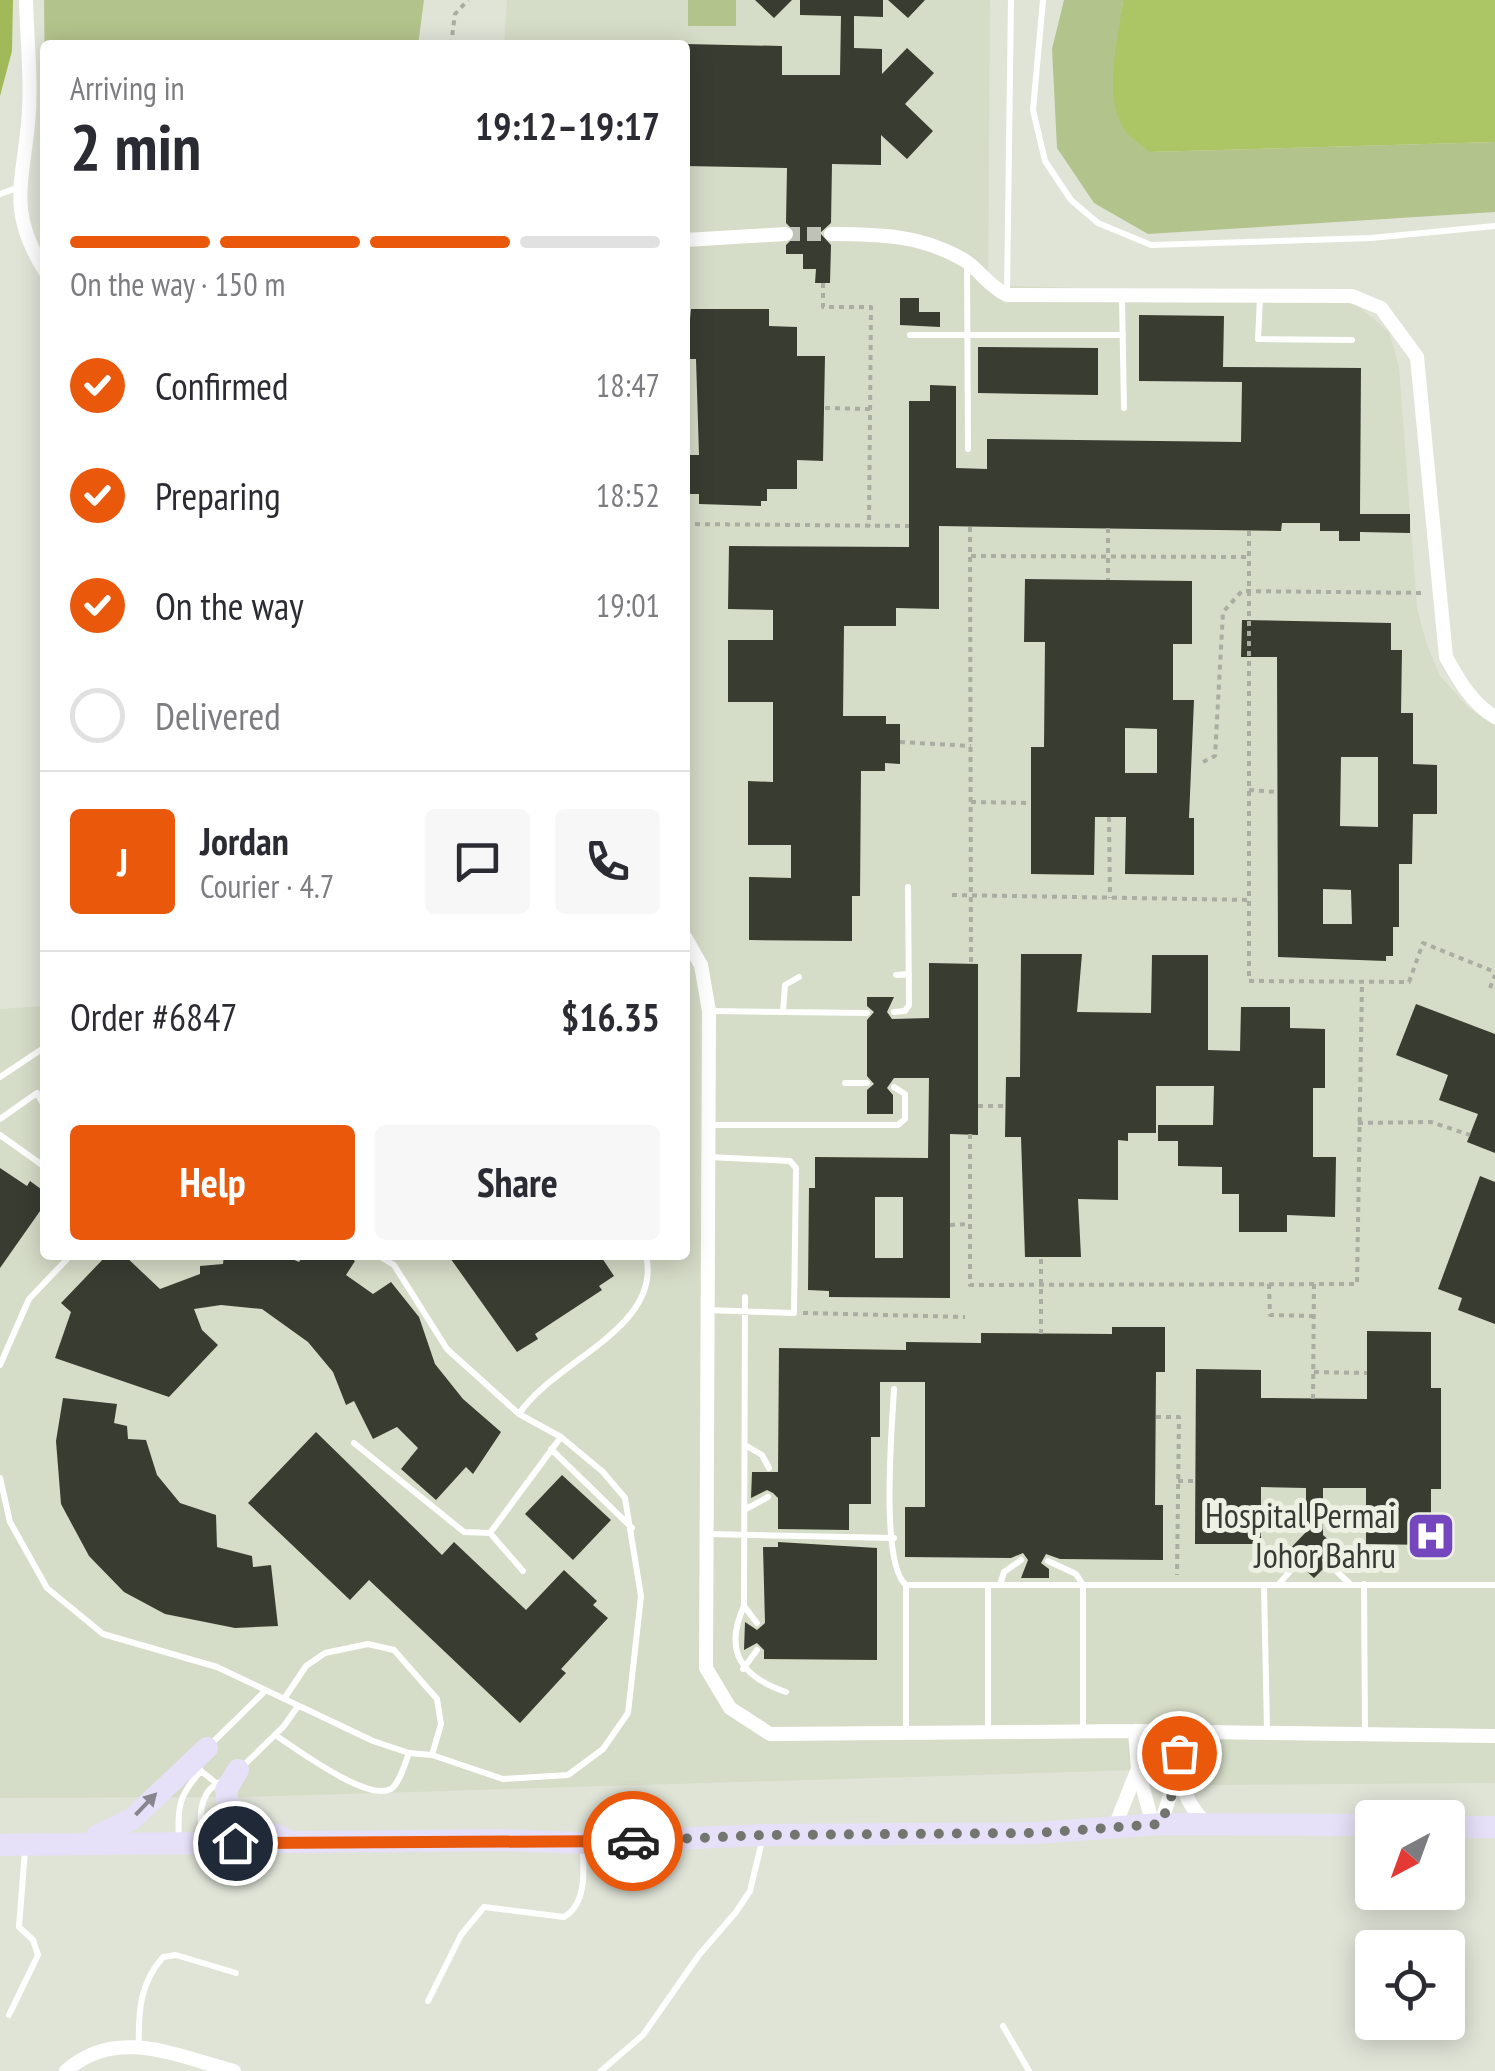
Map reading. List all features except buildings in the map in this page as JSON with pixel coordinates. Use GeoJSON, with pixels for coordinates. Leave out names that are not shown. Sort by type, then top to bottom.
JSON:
{"type":"FeatureCollection","features":[{"type":"Feature","properties":{"kind":"main road"},"geometry":{"type":"LineString","coordinates":[[74,1841],[122,1826],[204,1760]]}},
{"type":"Feature","properties":{"kind":"main road"},"geometry":{"type":"LineString","coordinates":[[238,1770],[226,1790],[228,1805],[257,1828],[300,1845]]}},
{"type":"Feature","properties":{"kind":"main road"},"geometry":{"type":"LineString","coordinates":[[0,1845],[74,1841],[300,1845],[501,1840],[583,1844],[763,1835],[1037,1833],[1115,1826],[1355,1825]]}},
{"type":"Feature","properties":{"kind":"main road"},"geometry":{"type":"LineString","coordinates":[[1465,1827],[1495,1826]]}},
{"type":"Feature","properties":{"kind":"street"},"geometry":{"type":"LineString","coordinates":[[26,0],[28,124],[17,188],[31,250],[40,264]]}},
{"type":"Feature","properties":{"kind":"street"},"geometry":{"type":"LineString","coordinates":[[690,240],[786,234]]}},
{"type":"Feature","properties":{"kind":"street"},"geometry":{"type":"LineString","coordinates":[[831,234],[893,234],[967,262],[988,286],[1007,295],[1352,296],[1381,308],[1417,356],[1446,657],[1481,709],[1495,717]]}},
{"type":"Feature","properties":{"kind":"street"},"geometry":{"type":"LineString","coordinates":[[690,946],[701,965],[709,1011],[706,1668],[730,1708],[770,1734],[1135,1731],[1267,1736],[1495,1736]]}},
{"type":"Feature","properties":{"kind":"street"},"geometry":{"type":"LineString","coordinates":[[1135,1731],[1138,1770],[1157,1825]]}},
{"type":"Feature","properties":{"kind":"street"},"geometry":{"type":"LineString","coordinates":[[1157,1825],[1177,1771],[1179,1733]]}},
{"type":"Feature","properties":{"kind":"street"},"geometry":{"type":"LineString","coordinates":[[1115,1826],[1138,1770]]}},
{"type":"Feature","properties":{"kind":"street"},"geometry":{"type":"LineString","coordinates":[[1177,1771],[1191,1810],[1208,1825]]}},
{"type":"Feature","properties":{"kind":"street"},"geometry":{"type":"LineString","coordinates":[[66,2071],[100,2049],[139,2046],[234,2071]]}},
{"type":"Feature","properties":{"kind":"lane"},"geometry":{"type":"LineString","coordinates":[[1007,295],[1011,0]]}},
{"type":"Feature","properties":{"kind":"lane"},"geometry":{"type":"LineString","coordinates":[[1043,0],[1034,110],[1045,160],[1071,200],[1098,224],[1151,245],[1370,238],[1495,226]]}},
{"type":"Feature","properties":{"kind":"lane"},"geometry":{"type":"LineString","coordinates":[[0,194],[17,188]]}},
{"type":"Feature","properties":{"kind":"lane"},"geometry":{"type":"LineString","coordinates":[[967,262],[968,449]]}},
{"type":"Feature","properties":{"kind":"lane"},"geometry":{"type":"LineString","coordinates":[[1122,298],[1124,408]]}},
{"type":"Feature","properties":{"kind":"lane"},"geometry":{"type":"LineString","coordinates":[[1260,298],[1258,339],[1352,340]]}},
{"type":"Feature","properties":{"kind":"lane"},"geometry":{"type":"LineString","coordinates":[[910,336],[1123,335]]}},
{"type":"Feature","properties":{"kind":"lane"},"geometry":{"type":"LineString","coordinates":[[894,1012],[905,1011],[909,1005],[908,887]]}},
{"type":"Feature","properties":{"kind":"lane"},"geometry":{"type":"LineString","coordinates":[[896,975],[909,974]]}},
{"type":"Feature","properties":{"kind":"lane"},"geometry":{"type":"LineString","coordinates":[[783,1012],[785,985],[798,977]]}},
{"type":"Feature","properties":{"kind":"lane"},"geometry":{"type":"LineString","coordinates":[[709,1011],[867,1013]]}},
{"type":"Feature","properties":{"kind":"lane"},"geometry":{"type":"LineString","coordinates":[[0,1077],[40,1050]]}},
{"type":"Feature","properties":{"kind":"lane"},"geometry":{"type":"LineString","coordinates":[[845,1082],[867,1082]]}},
{"type":"Feature","properties":{"kind":"lane"},"geometry":{"type":"LineString","coordinates":[[707,1125],[898,1125],[905,1119],[905,1094],[894,1087]]}},
{"type":"Feature","properties":{"kind":"lane"},"geometry":{"type":"LineString","coordinates":[[0,1120],[40,1091]]}},
{"type":"Feature","properties":{"kind":"lane"},"geometry":{"type":"LineString","coordinates":[[36,1093],[40,1099]]}},
{"type":"Feature","properties":{"kind":"lane"},"geometry":{"type":"LineString","coordinates":[[0,1135],[40,1163]]}},
{"type":"Feature","properties":{"kind":"lane"},"geometry":{"type":"LineString","coordinates":[[706,1310],[794,1312],[796,1168],[790,1161],[708,1157]]}},
{"type":"Feature","properties":{"kind":"lane"},"geometry":{"type":"LineString","coordinates":[[746,1160],[746,1170]]}},
{"type":"Feature","properties":{"kind":"lane"},"geometry":{"type":"LineString","coordinates":[[0,1364],[29,1299],[66,1260]]}},
{"type":"Feature","properties":{"kind":"lane"},"geometry":{"type":"LineString","coordinates":[[0,1478],[10,1522],[47,1588],[103,1634],[217,1667],[409,1753],[432,1755],[503,1779],[568,1775],[603,1749],[628,1713],[641,1596],[633,1528],[625,1498],[603,1472],[561,1437],[519,1414],[447,1348],[394,1265],[386,1260]]}},
{"type":"Feature","properties":{"kind":"lane"},"geometry":{"type":"LineString","coordinates":[[519,1414],[540,1386],[640,1306],[650,1281],[647,1260]]}},
{"type":"Feature","properties":{"kind":"lane"},"geometry":{"type":"LineString","coordinates":[[745,1296],[744,1606],[733,1642],[743,1669],[751,1678],[786,1692]]}},
{"type":"Feature","properties":{"kind":"lane"},"geometry":{"type":"LineString","coordinates":[[894,1389],[888,1508],[894,1566],[906,1585],[906,1732]]}},
{"type":"Feature","properties":{"kind":"lane"},"geometry":{"type":"LineString","coordinates":[[490,1534],[561,1437]]}},
{"type":"Feature","properties":{"kind":"lane"},"geometry":{"type":"LineString","coordinates":[[354,1442],[464,1532],[490,1534],[523,1571]]}},
{"type":"Feature","properties":{"kind":"lane"},"geometry":{"type":"LineString","coordinates":[[744,1445],[762,1455],[768,1468]]}},
{"type":"Feature","properties":{"kind":"lane"},"geometry":{"type":"LineString","coordinates":[[551,1450],[633,1528]]}},
{"type":"Feature","properties":{"kind":"lane"},"geometry":{"type":"LineString","coordinates":[[746,1510],[768,1498]]}},
{"type":"Feature","properties":{"kind":"lane"},"geometry":{"type":"LineString","coordinates":[[708,1534],[894,1538]]}},
{"type":"Feature","properties":{"kind":"lane"},"geometry":{"type":"LineString","coordinates":[[1000,1585],[1004,1572],[1021,1560]]}},
{"type":"Feature","properties":{"kind":"lane"},"geometry":{"type":"LineString","coordinates":[[1048,1561],[1076,1574],[1083,1586],[1083,1732]]}},
{"type":"Feature","properties":{"kind":"lane"},"geometry":{"type":"LineString","coordinates":[[1278,1585],[1297,1563]]}},
{"type":"Feature","properties":{"kind":"lane"},"geometry":{"type":"LineString","coordinates":[[1328,1563],[1352,1584]]}},
{"type":"Feature","properties":{"kind":"lane"},"geometry":{"type":"LineString","coordinates":[[1264,1584],[1267,1736]]}},
{"type":"Feature","properties":{"kind":"lane"},"geometry":{"type":"LineString","coordinates":[[1364,1584],[1365,1736]]}},
{"type":"Feature","properties":{"kind":"lane"},"geometry":{"type":"LineString","coordinates":[[906,1585],[1495,1585]]}},
{"type":"Feature","properties":{"kind":"lane"},"geometry":{"type":"LineString","coordinates":[[988,1586],[988,1732]]}},
{"type":"Feature","properties":{"kind":"lane"},"geometry":{"type":"LineString","coordinates":[[744,1606],[757,1623]]}},
{"type":"Feature","properties":{"kind":"lane"},"geometry":{"type":"LineString","coordinates":[[284,1699],[306,1666],[325,1654],[368,1644],[394,1650],[437,1699],[441,1724],[432,1755]]}},
{"type":"Feature","properties":{"kind":"lane"},"geometry":{"type":"LineString","coordinates":[[743,1669],[756,1650]]}},
{"type":"Feature","properties":{"kind":"lane"},"geometry":{"type":"LineString","coordinates":[[191,1842],[177,1806],[181,1792],[264,1691]]}},
{"type":"Feature","properties":{"kind":"lane"},"geometry":{"type":"LineString","coordinates":[[191,1842],[201,1803],[216,1783],[238,1770],[275,1736],[298,1706]]}},
{"type":"Feature","properties":{"kind":"lane"},"geometry":{"type":"LineString","coordinates":[[275,1736],[364,1789],[389,1790],[409,1753]]}},
{"type":"Feature","properties":{"kind":"lane"},"geometry":{"type":"LineString","coordinates":[[204,1760],[216,1783]]}},
{"type":"Feature","properties":{"kind":"lane"},"geometry":{"type":"LineString","coordinates":[[600,2071],[643,2035],[699,1955],[736,1912],[750,1891],[763,1835]]}},
{"type":"Feature","properties":{"kind":"lane"},"geometry":{"type":"LineString","coordinates":[[428,2001],[461,1936],[484,1907],[564,1917],[574,1912],[581,1899],[583,1844]]}},
{"type":"Feature","properties":{"kind":"lane"},"geometry":{"type":"LineString","coordinates":[[10,2015],[38,1954],[33,1940],[19,1928],[25,1845]]}},
{"type":"Feature","properties":{"kind":"lane"},"geometry":{"type":"LineString","coordinates":[[139,2046],[138,2018],[146,1981],[163,1957],[176,1955],[236,1973]]}},
{"type":"Feature","properties":{"kind":"lane"},"geometry":{"type":"LineString","coordinates":[[1002,2026],[1029,2071]]}},
{"type":"Feature","properties":{"kind":"path"},"geometry":{"type":"LineString","coordinates":[[452,40],[455,14],[468,0]]}},
{"type":"Feature","properties":{"kind":"path"},"geometry":{"type":"LineString","coordinates":[[823,283],[823,307],[871,307],[869,526]]}},
{"type":"Feature","properties":{"kind":"path"},"geometry":{"type":"LineString","coordinates":[[825,408],[870,409]]}},
{"type":"Feature","properties":{"kind":"path"},"geometry":{"type":"LineString","coordinates":[[690,524],[909,526]]}},
{"type":"Feature","properties":{"kind":"path"},"geometry":{"type":"LineString","coordinates":[[970,527],[971,963]]}},
{"type":"Feature","properties":{"kind":"path"},"geometry":{"type":"LineString","coordinates":[[1108,528],[1108,580]]}},
{"type":"Feature","properties":{"kind":"path"},"geometry":{"type":"LineString","coordinates":[[1249,531],[1249,982],[1408,982],[1423,943],[1495,973],[1490,988]]}},
{"type":"Feature","properties":{"kind":"path"},"geometry":{"type":"LineString","coordinates":[[970,556],[1249,557]]}},
{"type":"Feature","properties":{"kind":"path"},"geometry":{"type":"LineString","coordinates":[[1203,762],[1215,756],[1223,612],[1242,591],[1438,594]]}},
{"type":"Feature","properties":{"kind":"path"},"geometry":{"type":"LineString","coordinates":[[900,742],[971,746]]}},
{"type":"Feature","properties":{"kind":"path"},"geometry":{"type":"LineString","coordinates":[[1250,790],[1276,792]]}},
{"type":"Feature","properties":{"kind":"path"},"geometry":{"type":"LineString","coordinates":[[971,802],[1031,803]]}},
{"type":"Feature","properties":{"kind":"path"},"geometry":{"type":"LineString","coordinates":[[1109,817],[1110,898]]}},
{"type":"Feature","properties":{"kind":"path"},"geometry":{"type":"LineString","coordinates":[[952,895],[1250,900]]}},
{"type":"Feature","properties":{"kind":"path"},"geometry":{"type":"LineString","coordinates":[[970,1134],[970,1285],[1357,1284],[1362,982]]}},
{"type":"Feature","properties":{"kind":"path"},"geometry":{"type":"LineString","coordinates":[[978,1106],[1006,1106]]}},
{"type":"Feature","properties":{"kind":"path"},"geometry":{"type":"LineString","coordinates":[[1358,1123],[1431,1122],[1470,1135]]}},
{"type":"Feature","properties":{"kind":"path"},"geometry":{"type":"LineString","coordinates":[[950,1224],[970,1224]]}},
{"type":"Feature","properties":{"kind":"path"},"geometry":{"type":"LineString","coordinates":[[1041,1257],[1041,1334]]}},
{"type":"Feature","properties":{"kind":"path"},"geometry":{"type":"LineString","coordinates":[[1270,1284],[1270,1316],[1314,1316]]}},
{"type":"Feature","properties":{"kind":"path"},"geometry":{"type":"LineString","coordinates":[[1314,1284],[1314,1398]]}},
{"type":"Feature","properties":{"kind":"path"},"geometry":{"type":"LineString","coordinates":[[794,1312],[965,1317]]}},
{"type":"Feature","properties":{"kind":"path"},"geometry":{"type":"LineString","coordinates":[[1314,1372],[1367,1373]]}},
{"type":"Feature","properties":{"kind":"path"},"geometry":{"type":"LineString","coordinates":[[1156,1417],[1179,1417],[1176,1585]]}},
{"type":"Feature","properties":{"kind":"path"},"geometry":{"type":"LineString","coordinates":[[1178,1481],[1196,1481]]}},
{"type":"Feature","properties":{"kind":"shaded area"},"geometry":{"type":"Polygon","coordinates":[[[0,0],[13,0],[12,51],[0,96],[0,0]]]}},
{"type":"Feature","properties":{"kind":"shaded area"},"geometry":{"type":"Polygon","coordinates":[[[44,0],[424,0],[419,40],[44,40],[44,0]]]}},
{"type":"Feature","properties":{"kind":"shaded area","name":"Hospital Permai Johor Bahru"},"geometry":{"type":"Polygon","coordinates":[[[507,0],[990,0],[988,285],[1306,295],[1357,305],[1389,332],[1399,367],[1417,608],[1426,642],[1440,676],[1469,708],[1495,726],[1495,1783],[1203,1785],[1138,1770],[248,1797],[0,1798],[0,1009],[40,1006],[40,1260],[690,1260],[690,40],[504,40],[507,0]]]}},
{"type":"Feature","properties":{"kind":"shaded area"},"geometry":{"type":"Polygon","coordinates":[[[688,0],[736,0],[736,26],[688,26],[688,0]]]}},
{"type":"Feature","properties":{"kind":"shaded area"},"geometry":{"type":"Polygon","coordinates":[[[1064,0],[1123,0],[1114,80],[1150,152],[1495,142],[1495,212],[1148,234],[1094,203],[1057,148],[1052,49],[1064,0]]]}},
{"type":"Feature","properties":{"kind":"shaded area"},"geometry":{"type":"Polygon","coordinates":[[[1123,0],[1495,0],[1495,142],[1150,152],[1126,132],[1114,102],[1123,0]]]}},
{"type":"Feature","properties":{"kind":"tunnel"},"geometry":{"type":"LineString","coordinates":[[786,234],[831,234]]}},
{"type":"Feature","properties":{"kind":"way so far"},"geometry":{"type":"LineString","coordinates":[[633,1841],[763,1835],[1037,1833],[1153,1826],[1161,1824],[1173,1792],[1179,1753]]}},
{"type":"Feature","properties":{"kind":"place","name":"Hospital Permai Johor Bahru"},"geometry":{"type":"Point","coordinates":[1431,1536]}},
{"type":"Feature","properties":{"kind":"route"},"geometry":{"type":"LineString","coordinates":[[235,1843],[633,1841]]}}]}
